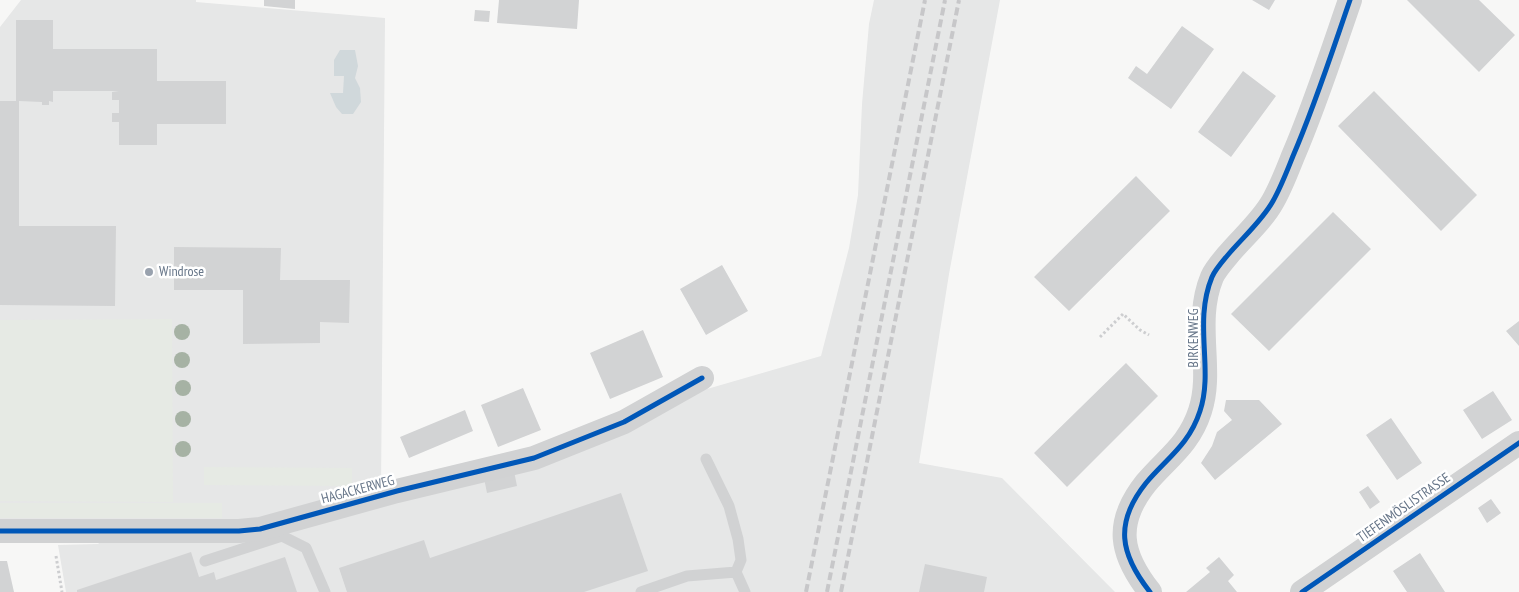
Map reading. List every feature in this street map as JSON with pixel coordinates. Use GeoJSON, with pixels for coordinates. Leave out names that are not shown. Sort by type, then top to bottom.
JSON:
{"type":"FeatureCollection","features":[{"type":"Feature","properties":{"kind":"street","name":"BIRKENWEG"},"geometry":{"type":"LineString","coordinates":[[1150,592],[1134,571],[1127,555],[1125,533],[1130,510],[1146,484],[1182,445],[1193,429],[1200,411],[1205,388],[1203,325],[1205,299],[1212,276],[1273,201],[1308,121],[1350,0]]}},
{"type":"Feature","properties":{"kind":"street","name":"HAGACKERWEG"},"geometry":{"type":"LineString","coordinates":[[0,531],[239,531],[260,529],[397,491],[534,458],[624,422],[702,378]]}},
{"type":"Feature","properties":{"kind":"street","name":"TIEFENMÖSLISTRASSE"},"geometry":{"type":"LineString","coordinates":[[1302,592],[1519,443]]}},
{"type":"Feature","properties":{"kind":"lane"},"geometry":{"type":"LineString","coordinates":[[706,459],[729,506],[738,539],[741,560],[736,572],[745,592]]}},
{"type":"Feature","properties":{"kind":"lane"},"geometry":{"type":"LineString","coordinates":[[205,561],[282,536],[306,548],[325,592]]}},
{"type":"Feature","properties":{"kind":"lane"},"geometry":{"type":"LineString","coordinates":[[641,592],[687,576],[736,572]]}},
{"type":"Feature","properties":{"kind":"path"},"geometry":{"type":"LineString","coordinates":[[1100,337],[1123,314],[1140,330],[1149,335]]}},
{"type":"Feature","properties":{"kind":"path"},"geometry":{"type":"LineString","coordinates":[[52,531],[62,592]]}},
{"type":"Feature","properties":{"kind":"shaded area"},"geometry":{"type":"Polygon","coordinates":[[[21,0],[196,0],[196,2],[385,18],[381,489],[270,520],[0,526],[0,27],[21,0]]]}},
{"type":"Feature","properties":{"kind":"shaded area"},"geometry":{"type":"Polygon","coordinates":[[[874,0],[1000,0],[949,274],[919,463],[1002,478],[1115,592],[66,592],[58,545],[98,544],[106,537],[247,536],[396,496],[676,398],[821,356],[849,248],[858,195],[862,104],[869,24],[874,0]]]}},
{"type":"Feature","properties":{"kind":"shaded area"},"geometry":{"type":"Polygon","coordinates":[[[340,50],[355,50],[358,66],[355,78],[360,88],[361,102],[353,114],[342,114],[336,107],[330,93],[343,93],[344,76],[334,76],[334,60],[340,50]]]}},
{"type":"Feature","properties":{"kind":"shaded area"},"geometry":{"type":"Polygon","coordinates":[[[172,319],[173,502],[0,501],[0,320],[172,319]]]}},
{"type":"Feature","properties":{"kind":"shaded area"},"geometry":{"type":"Polygon","coordinates":[[[204,467],[352,468],[352,486],[204,485],[204,467]]]}},
{"type":"Feature","properties":{"kind":"shaded area"},"geometry":{"type":"Polygon","coordinates":[[[0,503],[222,503],[222,518],[0,518],[0,503]]]}},
{"type":"Feature","properties":{"kind":"building"},"geometry":{"type":"Polygon","coordinates":[[[264,0],[295,0],[295,9],[264,6],[264,0]]]}},
{"type":"Feature","properties":{"kind":"building"},"geometry":{"type":"Polygon","coordinates":[[[499,0],[579,0],[577,29],[497,23],[499,0]]]}},
{"type":"Feature","properties":{"kind":"building"},"geometry":{"type":"Polygon","coordinates":[[[1252,0],[1275,0],[1269,10],[1252,0]]]}},
{"type":"Feature","properties":{"kind":"building"},"geometry":{"type":"Polygon","coordinates":[[[1407,0],[1479,0],[1515,35],[1479,72],[1407,0]]]}},
{"type":"Feature","properties":{"kind":"building"},"geometry":{"type":"Polygon","coordinates":[[[475,10],[490,11],[489,22],[474,21],[475,10]]]}},
{"type":"Feature","properties":{"kind":"building"},"geometry":{"type":"Polygon","coordinates":[[[16,20],[53,20],[53,49],[157,49],[157,81],[226,81],[226,124],[157,124],[157,145],[119,145],[119,122],[112,122],[112,113],[119,113],[119,100],[112,100],[112,92],[119,91],[53,91],[53,102],[49,101],[49,105],[42,105],[42,102],[19,101],[19,226],[116,226],[115,306],[0,305],[0,101],[16,101],[16,20]]]}},
{"type":"Feature","properties":{"kind":"building"},"geometry":{"type":"Polygon","coordinates":[[[1182,26],[1214,49],[1171,109],[1128,78],[1136,66],[1147,74],[1182,26]]]}},
{"type":"Feature","properties":{"kind":"building"},"geometry":{"type":"Polygon","coordinates":[[[1243,71],[1276,96],[1231,157],[1198,132],[1243,71]]]}},
{"type":"Feature","properties":{"kind":"building"},"geometry":{"type":"Polygon","coordinates":[[[1374,91],[1477,195],[1441,231],[1338,126],[1374,91]]]}},
{"type":"Feature","properties":{"kind":"building"},"geometry":{"type":"Polygon","coordinates":[[[1136,176],[1170,211],[1069,311],[1034,277],[1136,176]]]}},
{"type":"Feature","properties":{"kind":"building"},"geometry":{"type":"Polygon","coordinates":[[[1333,212],[1371,249],[1269,351],[1231,314],[1333,212]]]}},
{"type":"Feature","properties":{"kind":"building"},"geometry":{"type":"Polygon","coordinates":[[[174,247],[281,248],[280,280],[350,280],[349,323],[320,322],[320,343],[243,344],[243,290],[174,290],[174,247]]]}},
{"type":"Feature","properties":{"kind":"building"},"geometry":{"type":"Polygon","coordinates":[[[722,265],[748,311],[706,335],[680,289],[722,265]]]}},
{"type":"Feature","properties":{"kind":"building"},"geometry":{"type":"Polygon","coordinates":[[[1519,321],[1519,346],[1506,331],[1519,321]]]}},
{"type":"Feature","properties":{"kind":"building"},"geometry":{"type":"Polygon","coordinates":[[[643,330],[663,377],[610,399],[590,353],[643,330]]]}},
{"type":"Feature","properties":{"kind":"building"},"geometry":{"type":"Polygon","coordinates":[[[1126,363],[1158,396],[1067,487],[1034,453],[1126,363]]]}},
{"type":"Feature","properties":{"kind":"building"},"geometry":{"type":"Polygon","coordinates":[[[523,388],[541,430],[498,447],[481,405],[523,388]]]}},
{"type":"Feature","properties":{"kind":"building"},"geometry":{"type":"Polygon","coordinates":[[[1493,391],[1512,420],[1482,439],[1463,410],[1493,391]]]}},
{"type":"Feature","properties":{"kind":"building"},"geometry":{"type":"Polygon","coordinates":[[[1226,400],[1259,400],[1282,424],[1215,480],[1201,463],[1212,446],[1217,432],[1232,420],[1224,411],[1226,400]]]}},
{"type":"Feature","properties":{"kind":"building"},"geometry":{"type":"Polygon","coordinates":[[[465,410],[473,431],[409,458],[400,437],[465,410]]]}},
{"type":"Feature","properties":{"kind":"building"},"geometry":{"type":"Polygon","coordinates":[[[1391,418],[1422,463],[1397,480],[1366,435],[1391,418]]]}},
{"type":"Feature","properties":{"kind":"building"},"geometry":{"type":"Polygon","coordinates":[[[514,471],[517,486],[487,493],[484,478],[514,471]]]}},
{"type":"Feature","properties":{"kind":"building"},"geometry":{"type":"Polygon","coordinates":[[[1368,486],[1380,502],[1370,509],[1359,492],[1368,486]]]}},
{"type":"Feature","properties":{"kind":"building"},"geometry":{"type":"Polygon","coordinates":[[[621,493],[648,571],[584,592],[347,592],[339,568],[424,540],[430,558],[621,493]]]}},
{"type":"Feature","properties":{"kind":"building"},"geometry":{"type":"Polygon","coordinates":[[[1491,499],[1501,513],[1487,523],[1478,508],[1491,499]]]}},
{"type":"Feature","properties":{"kind":"building"},"geometry":{"type":"Polygon","coordinates":[[[191,552],[199,577],[214,572],[216,580],[285,557],[297,592],[77,592],[77,590],[191,552]]]}},
{"type":"Feature","properties":{"kind":"building"},"geometry":{"type":"Polygon","coordinates":[[[1420,553],[1445,592],[1407,592],[1393,571],[1420,553]]]}},
{"type":"Feature","properties":{"kind":"building"},"geometry":{"type":"Polygon","coordinates":[[[1219,557],[1234,575],[1228,581],[1237,592],[1186,592],[1210,572],[1206,568],[1219,557]]]}},
{"type":"Feature","properties":{"kind":"building"},"geometry":{"type":"Polygon","coordinates":[[[0,561],[7,561],[14,592],[0,592],[0,561]]]}},
{"type":"Feature","properties":{"kind":"building"},"geometry":{"type":"Polygon","coordinates":[[[925,564],[987,577],[984,592],[919,592],[925,564]]]}},
{"type":"Feature","properties":{"kind":"railway"},"geometry":{"type":"LineString","coordinates":[[806,592],[925,0]]}},
{"type":"Feature","properties":{"kind":"railway"},"geometry":{"type":"LineString","coordinates":[[827,592],[945,0]]}},
{"type":"Feature","properties":{"kind":"railway"},"geometry":{"type":"LineString","coordinates":[[841,592],[959,0]]}},
{"type":"Feature","properties":{"kind":"cycle path"},"geometry":{"type":"LineString","coordinates":[[1150,592],[1132,565],[1127,551],[1125,525],[1129,512],[1146,483],[1184,442],[1195,423],[1204,395],[1204,311],[1212,277],[1225,258],[1263,216],[1279,190],[1309,117],[1350,0]]}},
{"type":"Feature","properties":{"kind":"cycle path"},"geometry":{"type":"LineString","coordinates":[[0,531],[239,531],[260,529],[397,491],[534,458],[624,422],[702,378]]}},
{"type":"Feature","properties":{"kind":"cycle path"},"geometry":{"type":"LineString","coordinates":[[1302,592],[1519,443]]}},
{"type":"Feature","properties":{"kind":"place","name":"Windrose"},"geometry":{"type":"Point","coordinates":[149,272]}}]}
